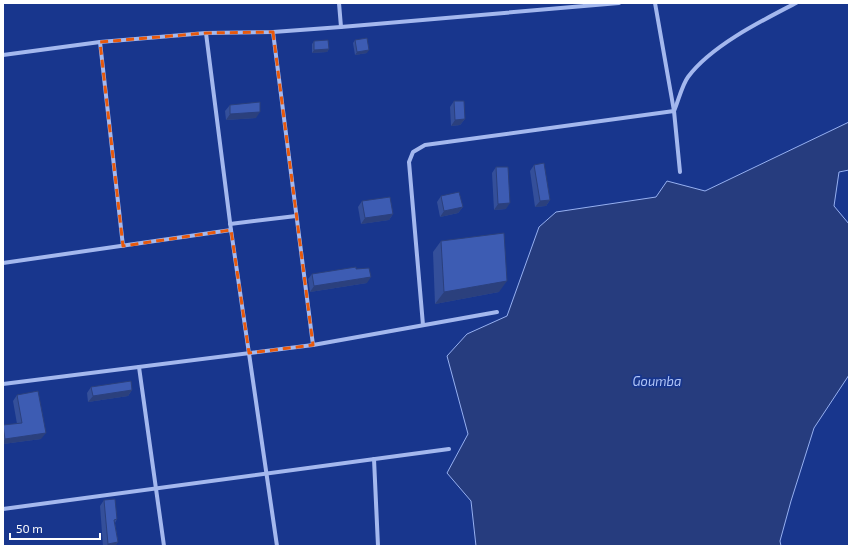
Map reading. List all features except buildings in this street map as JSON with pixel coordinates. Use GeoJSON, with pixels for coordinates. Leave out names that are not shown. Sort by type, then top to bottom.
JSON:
{"type":"FeatureCollection","features":[{"type":"Feature","properties":{"kind":"street"},"geometry":{"type":"LineString","coordinates":[[339,3],[341,28]]}},
{"type":"Feature","properties":{"kind":"street"},"geometry":{"type":"LineString","coordinates":[[3,55],[100,42],[206,33],[273,32],[341,28],[619,3]]}},
{"type":"Feature","properties":{"kind":"street"},"geometry":{"type":"LineString","coordinates":[[655,3],[674,111],[680,172]]}},
{"type":"Feature","properties":{"kind":"street"},"geometry":{"type":"LineString","coordinates":[[674,111],[687,78],[711,52],[768,17],[796,3]]}},
{"type":"Feature","properties":{"kind":"street"},"geometry":{"type":"LineString","coordinates":[[273,32],[313,346]]}},
{"type":"Feature","properties":{"kind":"street"},"geometry":{"type":"LineString","coordinates":[[206,33],[230,224],[250,353],[265,474],[277,546]]}},
{"type":"Feature","properties":{"kind":"street"},"geometry":{"type":"LineString","coordinates":[[100,42],[123,246]]}},
{"type":"Feature","properties":{"kind":"street"},"geometry":{"type":"LineString","coordinates":[[423,325],[409,162],[413,152],[425,145],[674,111]]}},
{"type":"Feature","properties":{"kind":"street"},"geometry":{"type":"LineString","coordinates":[[230,224],[296,216]]}},
{"type":"Feature","properties":{"kind":"street"},"geometry":{"type":"LineString","coordinates":[[3,263],[231,230]]}},
{"type":"Feature","properties":{"kind":"street"},"geometry":{"type":"LineString","coordinates":[[3,384],[313,346],[497,312]]}},
{"type":"Feature","properties":{"kind":"street"},"geometry":{"type":"LineString","coordinates":[[139,367],[164,546]]}},
{"type":"Feature","properties":{"kind":"street"},"geometry":{"type":"LineString","coordinates":[[3,509],[449,449]]}},
{"type":"Feature","properties":{"kind":"street"},"geometry":{"type":"LineString","coordinates":[[374,459],[378,546]]}},
{"type":"Feature","properties":{"kind":"highlighted area"},"geometry":{"type":"Polygon","coordinates":[[[273,32],[313,345],[249,353],[231,230],[123,246],[100,42],[206,33],[273,32]]]}},
{"type":"Feature","properties":{"kind":"water","name":"Goumba"},"geometry":{"type":"Polygon","coordinates":[[[849,122],[849,170],[839,172],[834,206],[849,224],[849,375],[814,428],[791,501],[780,541],[781,546],[476,546],[471,501],[447,473],[468,434],[447,356],[467,334],[507,316],[539,227],[556,212],[656,197],[667,181],[705,191],[849,122]]]}}]}
